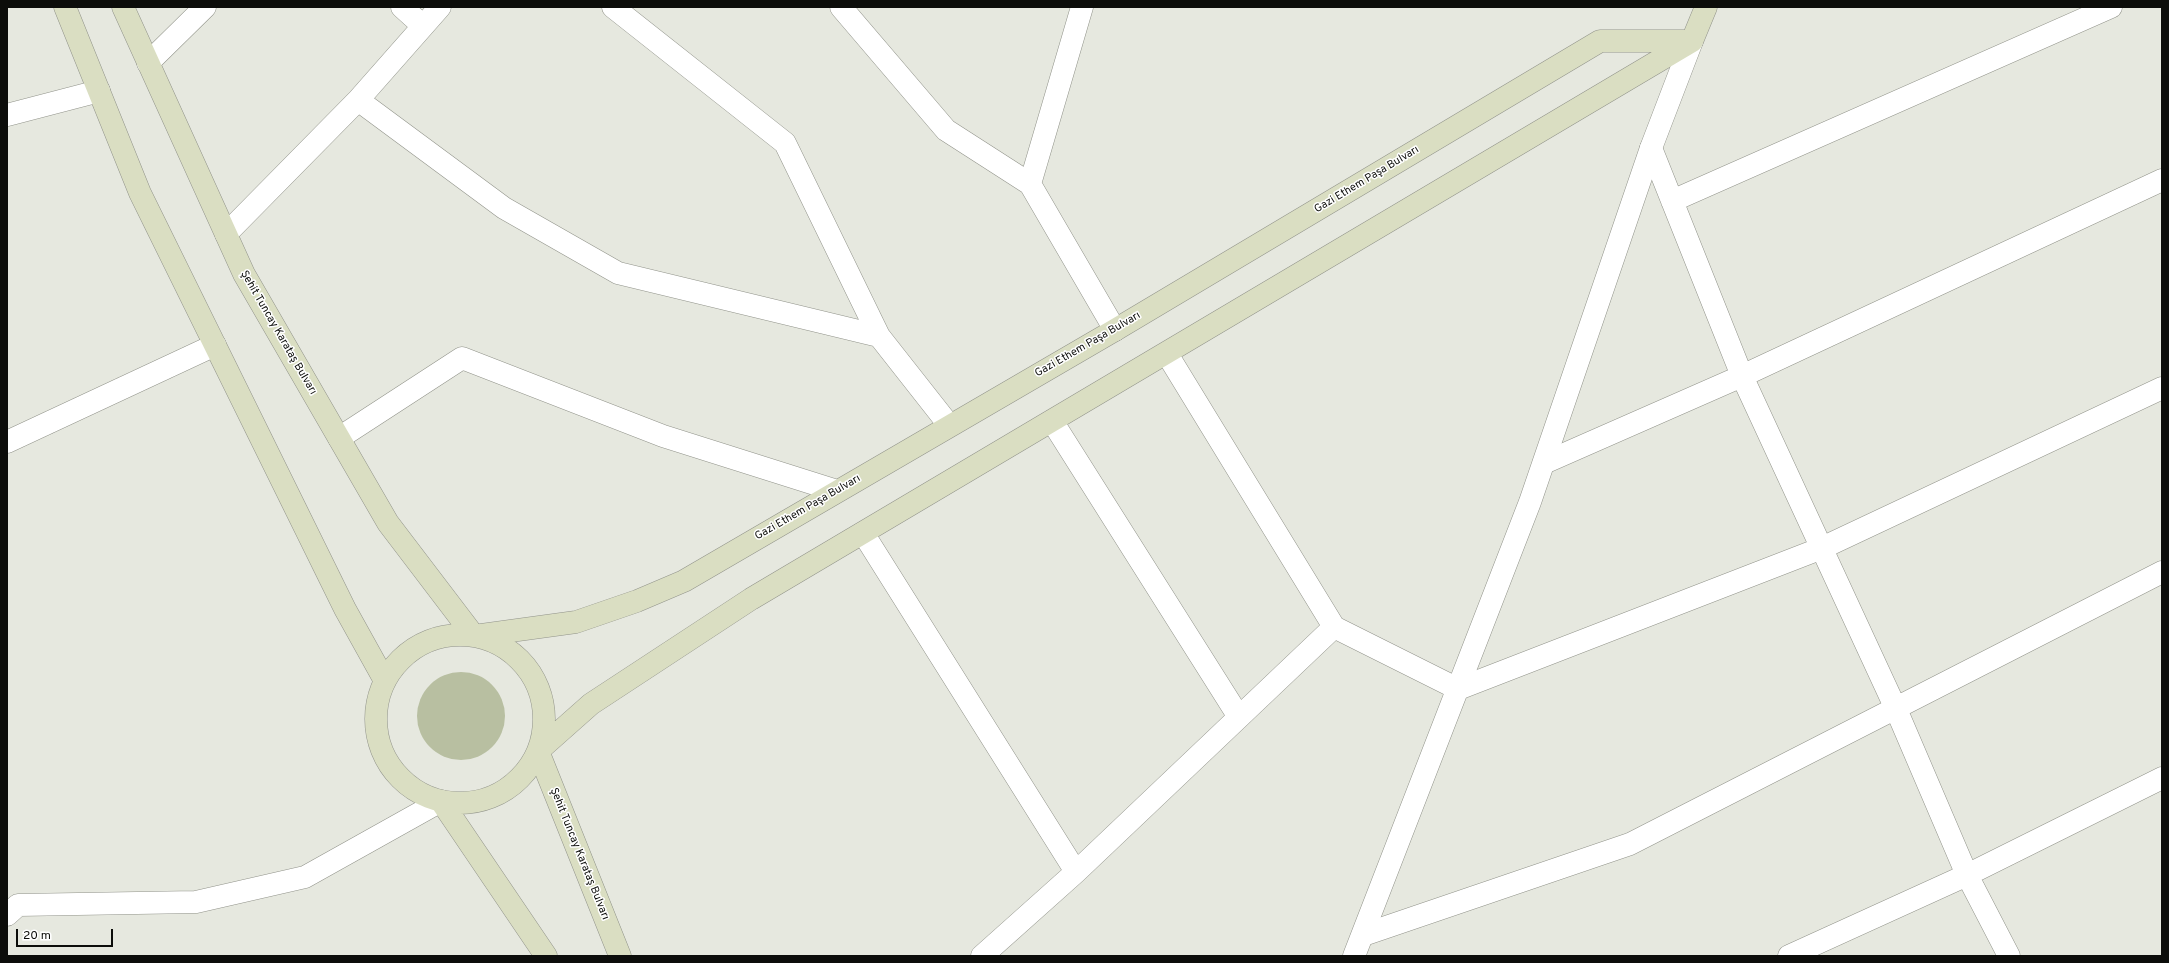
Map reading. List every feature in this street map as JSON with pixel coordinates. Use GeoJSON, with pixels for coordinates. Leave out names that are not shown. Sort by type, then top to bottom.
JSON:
{"type":"FeatureCollection","features":[{"type":"Feature","properties":{"kind":"main road"},"geometry":{"type":"LineString","coordinates":[[65,7],[140,193],[345,609],[384,681]]}},
{"type":"Feature","properties":{"kind":"main road","name":"Şehit Tuncay Karataş Bulvarı"},"geometry":{"type":"LineString","coordinates":[[123,7],[244,274],[388,523],[474,636]]}},
{"type":"Feature","properties":{"kind":"main road"},"geometry":{"type":"LineString","coordinates":[[538,751],[591,704],[751,599],[1052,420],[1167,354],[1692,41],[1706,7]]}},
{"type":"Feature","properties":{"kind":"main road","name":"Gazi Ethem Paşa Bulvarı"},"geometry":{"type":"LineString","coordinates":[[474,636],[576,622],[637,601],[684,581],[1115,330],[1600,41],[1692,41]]}},
{"type":"Feature","properties":{"kind":"main road"},"geometry":{"type":"LineString","coordinates":[[447,636],[474,636],[498,644],[518,658],[534,678],[543,702],[544,727],[538,751],[526,772],[509,788],[488,799],[464,803],[441,801],[417,792],[398,776],[384,755],[376,731],[377,705],[384,681],[400,660],[422,644],[447,636]]}},
{"type":"Feature","properties":{"kind":"main road","name":"Şehit Tuncay Karataş Bulvarı"},"geometry":{"type":"LineString","coordinates":[[538,751],[620,956]]}},
{"type":"Feature","properties":{"kind":"main road"},"geometry":{"type":"LineString","coordinates":[[441,801],[546,956]]}},
{"type":"Feature","properties":{"kind":"street"},"geometry":{"type":"LineString","coordinates":[[148,63],[205,7]]}},
{"type":"Feature","properties":{"kind":"street"},"geometry":{"type":"LineString","coordinates":[[402,7],[423,26]]}},
{"type":"Feature","properties":{"kind":"street"},"geometry":{"type":"LineString","coordinates":[[226,234],[358,100],[440,7]]}},
{"type":"Feature","properties":{"kind":"street"},"geometry":{"type":"LineString","coordinates":[[613,7],[786,143],[879,336],[950,425]]}},
{"type":"Feature","properties":{"kind":"street"},"geometry":{"type":"LineString","coordinates":[[841,7],[946,130],[1030,184],[1115,330]]}},
{"type":"Feature","properties":{"kind":"street"},"geometry":{"type":"LineString","coordinates":[[1030,184],[1082,7]]}},
{"type":"Feature","properties":{"kind":"street"},"geometry":{"type":"LineString","coordinates":[[1672,200],[2111,7]]}},
{"type":"Feature","properties":{"kind":"street"},"geometry":{"type":"LineString","coordinates":[[1354,956],[1544,463],[1651,148],[1692,41]]}},
{"type":"Feature","properties":{"kind":"street"},"geometry":{"type":"LineString","coordinates":[[7,115],[99,91]]}},
{"type":"Feature","properties":{"kind":"street"},"geometry":{"type":"LineString","coordinates":[[358,100],[504,208],[618,273],[879,336]]}},
{"type":"Feature","properties":{"kind":"street"},"geometry":{"type":"LineString","coordinates":[[1651,148],[1742,376],[1896,709],[1967,875],[2009,956]]}},
{"type":"Feature","properties":{"kind":"street"},"geometry":{"type":"LineString","coordinates":[[1544,463],[1742,376],[2162,180]]}},
{"type":"Feature","properties":{"kind":"street"},"geometry":{"type":"LineString","coordinates":[[7,442],[215,345]]}},
{"type":"Feature","properties":{"kind":"street"},"geometry":{"type":"LineString","coordinates":[[1167,354],[1334,627],[1458,689],[1822,548],[2162,388]]}},
{"type":"Feature","properties":{"kind":"street"},"geometry":{"type":"LineString","coordinates":[[339,438],[462,358],[663,436],[837,491]]}},
{"type":"Feature","properties":{"kind":"street"},"geometry":{"type":"LineString","coordinates":[[1052,420],[1239,717]]}},
{"type":"Feature","properties":{"kind":"street"},"geometry":{"type":"LineString","coordinates":[[863,533],[1076,872]]}},
{"type":"Feature","properties":{"kind":"street"},"geometry":{"type":"LineString","coordinates":[[1363,935],[1630,844],[2162,572]]}},
{"type":"Feature","properties":{"kind":"street"},"geometry":{"type":"LineString","coordinates":[[982,956],[1076,872],[1334,627]]}},
{"type":"Feature","properties":{"kind":"street"},"geometry":{"type":"LineString","coordinates":[[1789,956],[1967,875],[2162,778]]}},
{"type":"Feature","properties":{"kind":"street"},"geometry":{"type":"LineString","coordinates":[[7,915],[18,905],[196,902],[305,877],[441,801]]}},
{"type":"Feature","properties":{"kind":"green space"},"geometry":{"type":"Polygon","coordinates":[[[461,672],[478,676],[492,685],[501,699],[505,716],[501,733],[492,747],[478,756],[461,760],[444,756],[430,747],[421,733],[417,716],[421,699],[430,685],[444,676],[461,672]]]}}]}
